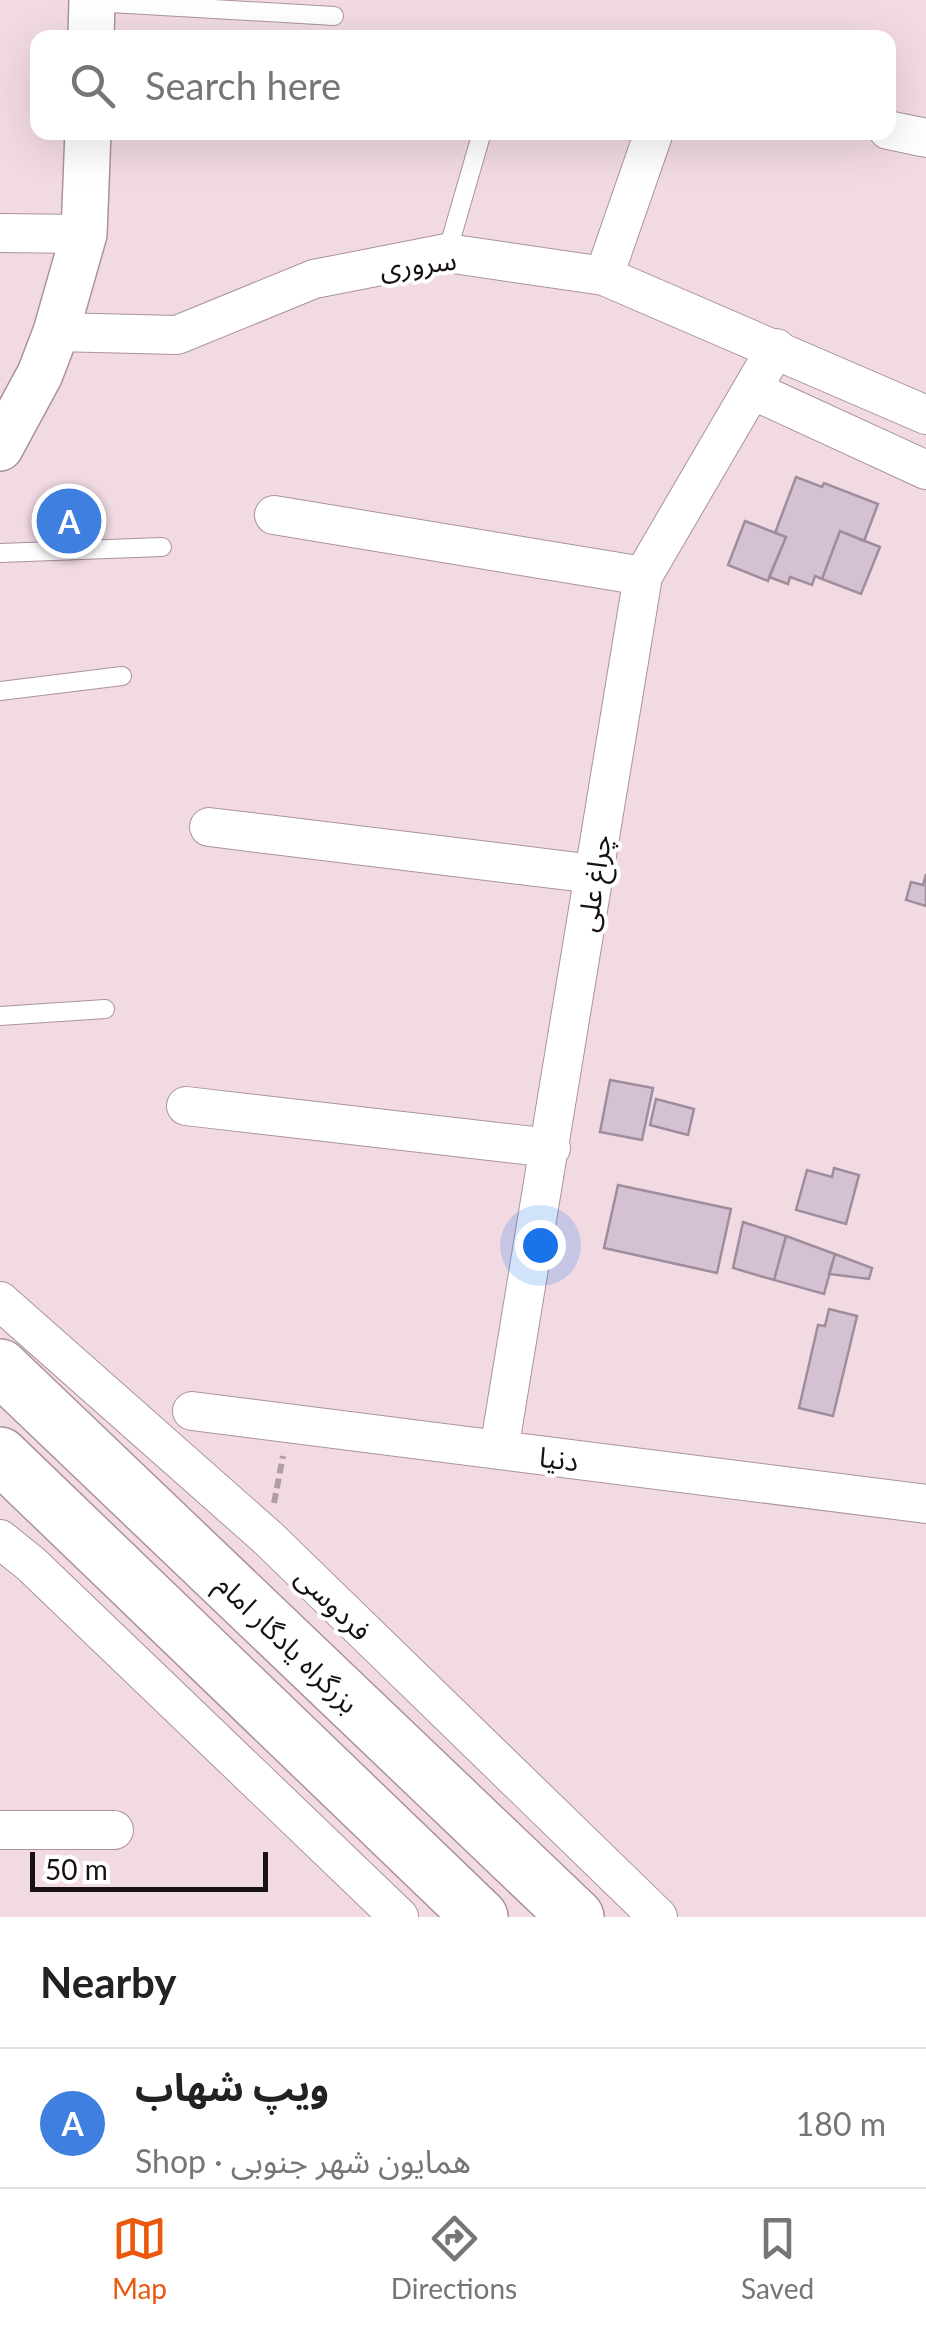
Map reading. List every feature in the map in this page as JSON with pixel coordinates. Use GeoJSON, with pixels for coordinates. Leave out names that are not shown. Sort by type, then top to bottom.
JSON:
{"type":"FeatureCollection","features":[{"type":"Feature","properties":{"kind":"highway","name":"بزرگراه یادگار امام"},"geometry":{"type":"LineString","coordinates":[[0,1368],[576,1917]]}},
{"type":"Feature","properties":{"kind":"highway"},"geometry":{"type":"LineString","coordinates":[[0,1456],[480,1917]]}},
{"type":"Feature","properties":{"kind":"street"},"geometry":{"type":"LineString","coordinates":[[896,132],[926,138]]}},
{"type":"Feature","properties":{"kind":"street"},"geometry":{"type":"LineString","coordinates":[[0,448],[40,374],[84,234],[88,140]]}},
{"type":"Feature","properties":{"kind":"street"},"geometry":{"type":"LineString","coordinates":[[604,276],[651,140]]}},
{"type":"Feature","properties":{"kind":"street"},"geometry":{"type":"LineString","coordinates":[[0,233],[84,234]]}},
{"type":"Feature","properties":{"kind":"street","name":"سروری"},"geometry":{"type":"LineString","coordinates":[[56,332],[177,335],[314,279],[446,254],[604,276],[926,415]]}},
{"type":"Feature","properties":{"kind":"street","name":"چراغ‌ علی"},"geometry":{"type":"LineString","coordinates":[[499,1450],[643,576],[776,348]]}},
{"type":"Feature","properties":{"kind":"street"},"geometry":{"type":"LineString","coordinates":[[752,390],[926,470]]}},
{"type":"Feature","properties":{"kind":"street"},"geometry":{"type":"LineString","coordinates":[[274,515],[643,576]]}},
{"type":"Feature","properties":{"kind":"street"},"geometry":{"type":"LineString","coordinates":[[209,827],[594,874]]}},
{"type":"Feature","properties":{"kind":"street"},"geometry":{"type":"LineString","coordinates":[[186,1106],[551,1148]]}},
{"type":"Feature","properties":{"kind":"street","name":"فردوسی"},"geometry":{"type":"LineString","coordinates":[[0,1301],[268,1538],[658,1917]]}},
{"type":"Feature","properties":{"kind":"street","name":"دنیا"},"geometry":{"type":"LineString","coordinates":[[192,1411],[926,1504]]}},
{"type":"Feature","properties":{"kind":"street"},"geometry":{"type":"LineString","coordinates":[[0,1539],[399,1917]]}},
{"type":"Feature","properties":{"kind":"street"},"geometry":{"type":"LineString","coordinates":[[0,1830],[114,1830]]}},
{"type":"Feature","properties":{"kind":"lane"},"geometry":{"type":"LineString","coordinates":[[92,13],[334,16]]}},
{"type":"Feature","properties":{"kind":"lane"},"geometry":{"type":"LineString","coordinates":[[446,254],[480,140]]}},
{"type":"Feature","properties":{"kind":"lane"},"geometry":{"type":"LineString","coordinates":[[0,553],[162,547]]}},
{"type":"Feature","properties":{"kind":"lane"},"geometry":{"type":"LineString","coordinates":[[0,690],[122,676]]}},
{"type":"Feature","properties":{"kind":"lane"},"geometry":{"type":"LineString","coordinates":[[0,1016],[105,1009]]}},
{"type":"Feature","properties":{"kind":"path"},"geometry":{"type":"LineString","coordinates":[[268,1538],[289,1425]]}},
{"type":"Feature","properties":{"kind":"building"},"geometry":{"type":"Polygon","coordinates":[[[796,477],[822,487],[824,483],[878,504],[864,541],[840,531],[822,579],[815,576],[812,585],[790,577],[788,584],[769,577],[786,537],[775,533],[796,477]]]}},
{"type":"Feature","properties":{"kind":"building"},"geometry":{"type":"Polygon","coordinates":[[[745,521],[786,537],[768,581],[728,565],[745,521]]]}},
{"type":"Feature","properties":{"kind":"building"},"geometry":{"type":"Polygon","coordinates":[[[840,531],[880,547],[861,594],[822,579],[840,531]]]}},
{"type":"Feature","properties":{"kind":"building"},"geometry":{"type":"Polygon","coordinates":[[[926,874],[926,906],[906,900],[911,882],[923,885],[926,874]]]}},
{"type":"Feature","properties":{"kind":"building"},"geometry":{"type":"Polygon","coordinates":[[[610,1080],[653,1088],[642,1140],[600,1132],[610,1080]]]}},
{"type":"Feature","properties":{"kind":"building"},"geometry":{"type":"Polygon","coordinates":[[[656,1099],[694,1109],[688,1135],[650,1125],[656,1099]]]}},
{"type":"Feature","properties":{"kind":"building"},"geometry":{"type":"Polygon","coordinates":[[[834,1168],[859,1175],[846,1224],[796,1210],[807,1170],[832,1177],[834,1168]]]}},
{"type":"Feature","properties":{"kind":"building"},"geometry":{"type":"Polygon","coordinates":[[[618,1185],[731,1209],[717,1273],[604,1248],[618,1185]]]}},
{"type":"Feature","properties":{"kind":"building"},"geometry":{"type":"Polygon","coordinates":[[[743,1222],[786,1236],[774,1280],[733,1268],[743,1222]]]}},
{"type":"Feature","properties":{"kind":"building"},"geometry":{"type":"Polygon","coordinates":[[[786,1236],[835,1254],[824,1294],[774,1280],[786,1236]]]}},
{"type":"Feature","properties":{"kind":"building"},"geometry":{"type":"Polygon","coordinates":[[[835,1254],[872,1268],[869,1279],[829,1274],[835,1254]]]}},
{"type":"Feature","properties":{"kind":"building"},"geometry":{"type":"Polygon","coordinates":[[[829,1309],[857,1316],[833,1416],[799,1408],[818,1325],[825,1326],[829,1309]]]}},
{"type":"Feature","properties":{"kind":"place","name":"ویپ شهاب"},"geometry":{"type":"Point","coordinates":[69,521]}}]}
